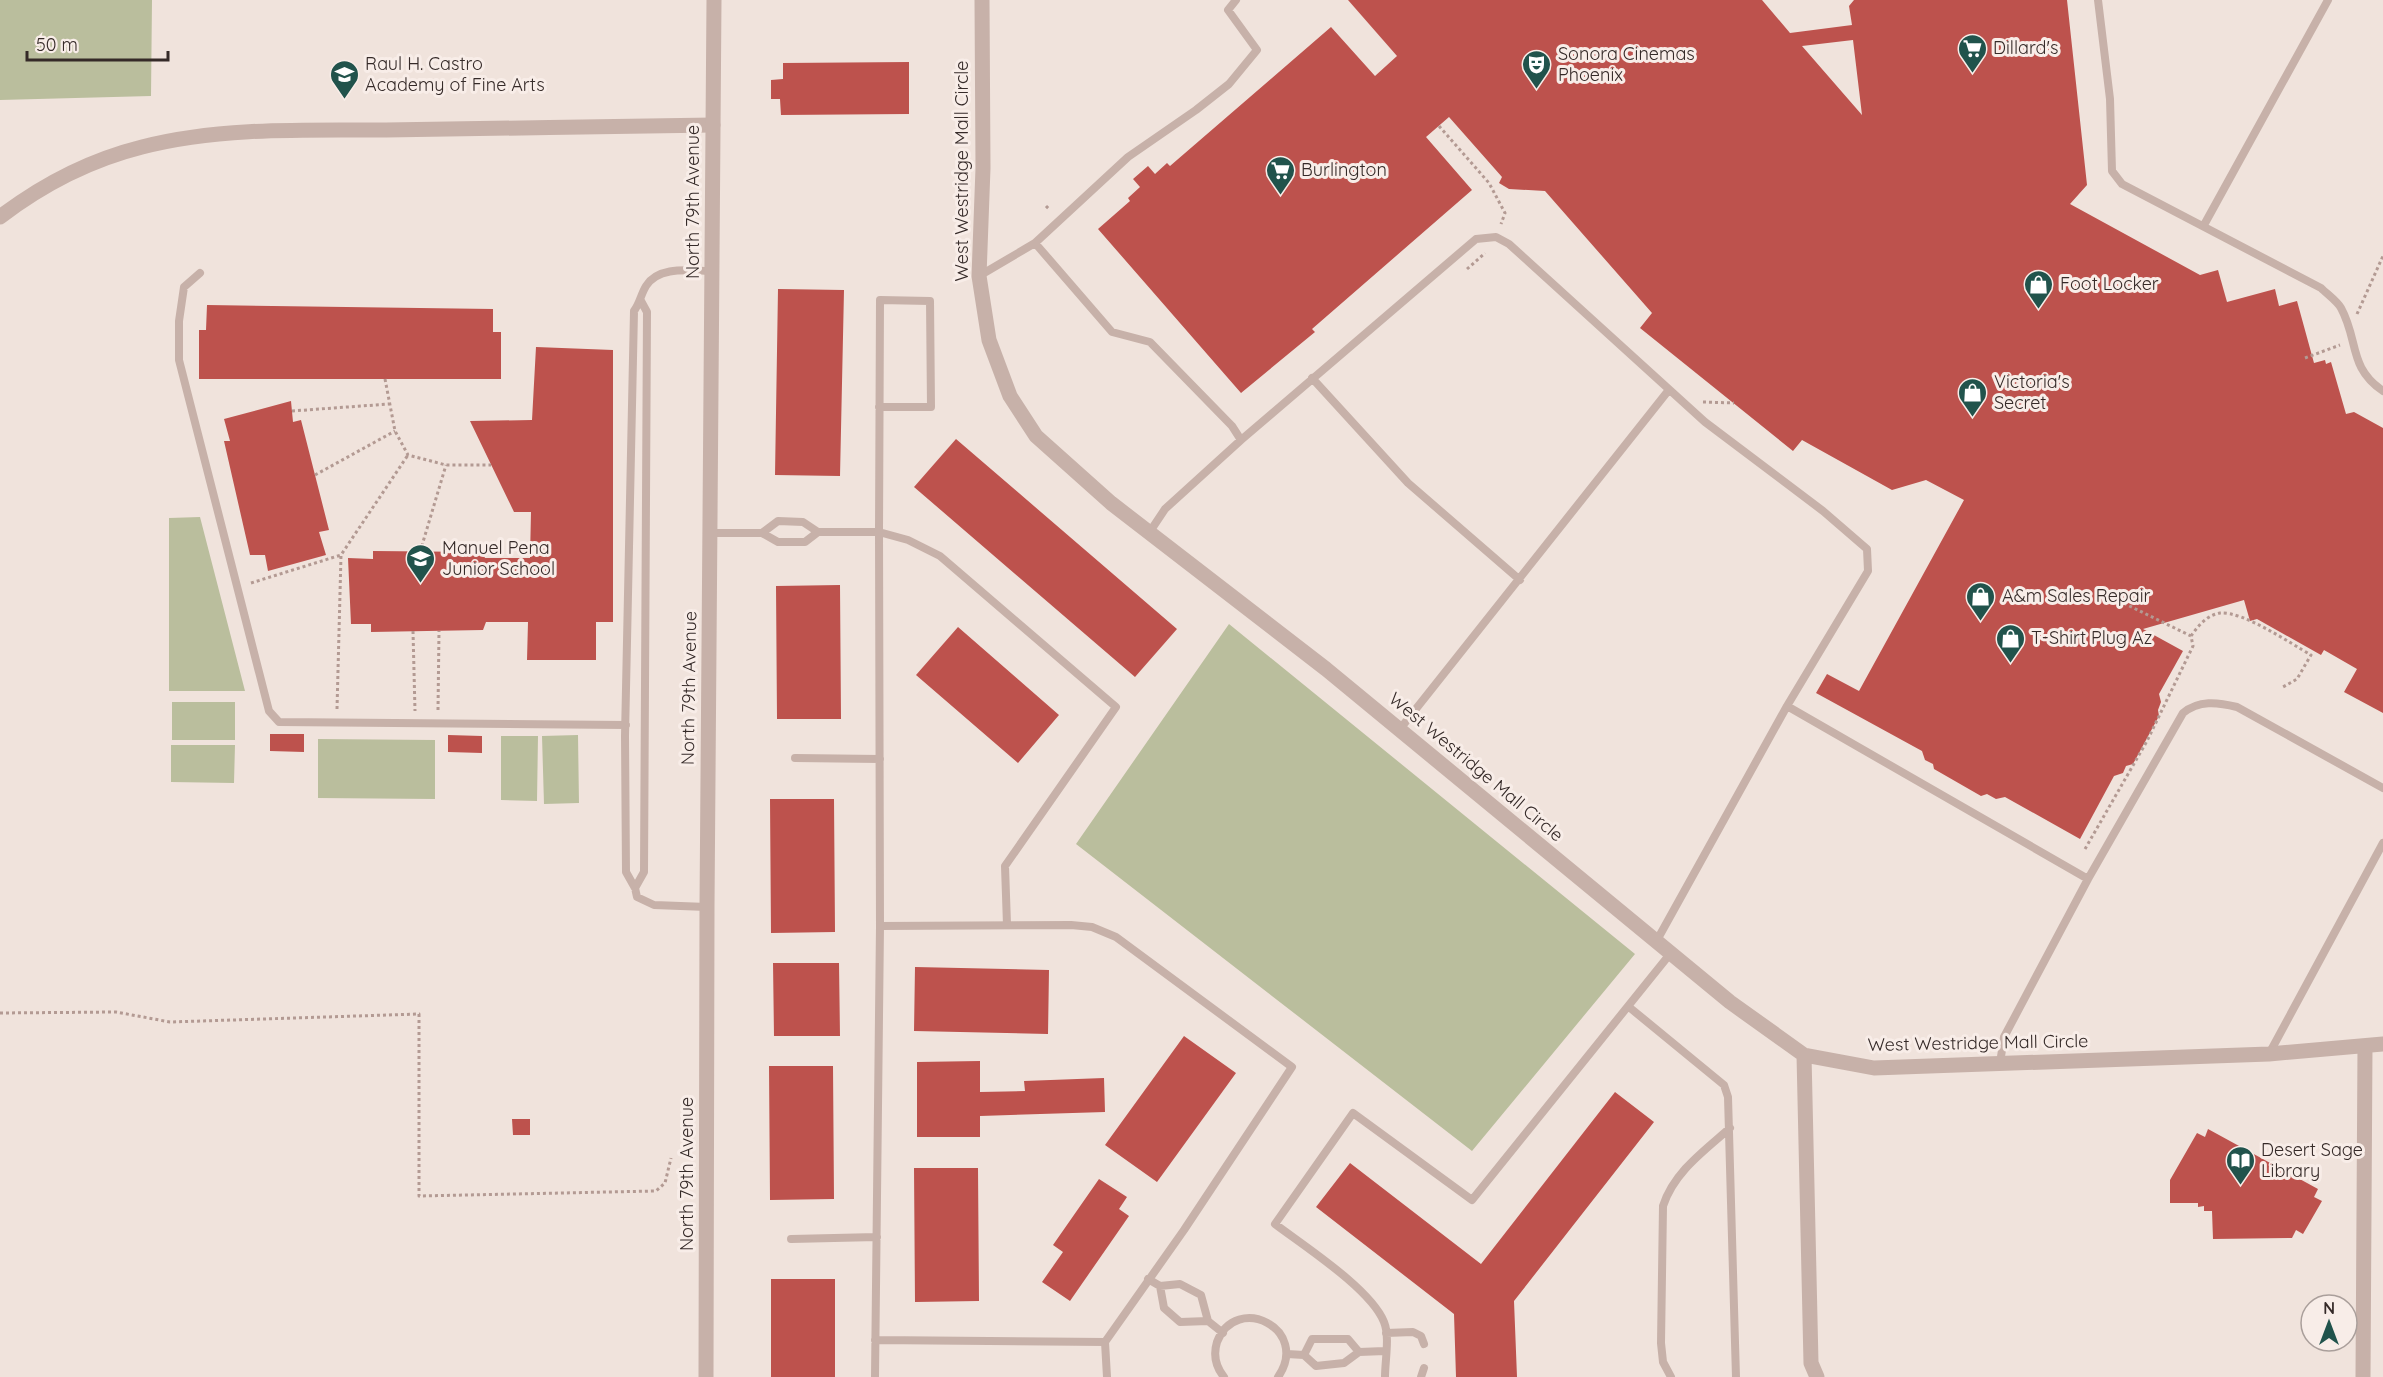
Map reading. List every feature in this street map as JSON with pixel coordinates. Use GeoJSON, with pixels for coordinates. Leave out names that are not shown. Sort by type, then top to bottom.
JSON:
{"type":"FeatureCollection","features":[{"type":"Feature","properties":{"kind":"street","name":"North 79th Avenue"},"geometry":{"type":"LineString","coordinates":[[706,1377],[706,906],[714,0]]}},
{"type":"Feature","properties":{"kind":"street","name":"West Westridge Mall Circle"},"geometry":{"type":"LineString","coordinates":[[982,0],[983,168],[979,276],[989,340],[1010,396],[1036,436],[1149,533],[1304,651],[1730,1002],[1804,1055],[1874,1068],[2269,1054],[2383,1044]]}},
{"type":"Feature","properties":{"kind":"street"},"geometry":{"type":"LineString","coordinates":[[0,217],[24,199],[76,170],[140,147],[186,139],[257,132],[330,130],[713,125]]}},
{"type":"Feature","properties":{"kind":"street"},"geometry":{"type":"LineString","coordinates":[[2363,1377],[2365,1047]]}},
{"type":"Feature","properties":{"kind":"street"},"geometry":{"type":"LineString","coordinates":[[1804,1055],[1811,1372]]}},
{"type":"Feature","properties":{"kind":"lane"},"geometry":{"type":"LineString","coordinates":[[979,276],[1035,243],[1128,157],[1229,84],[1257,50],[1228,10],[1236,0]]}},
{"type":"Feature","properties":{"kind":"lane"},"geometry":{"type":"LineString","coordinates":[[2098,0],[2110,99],[2112,171],[2122,184],[2321,288],[2341,308],[2359,368],[2372,384],[2383,391]]}},
{"type":"Feature","properties":{"kind":"lane"},"geometry":{"type":"LineString","coordinates":[[2204,225],[2328,0]]}},
{"type":"Feature","properties":{"kind":"lane"},"geometry":{"type":"LineString","coordinates":[[1149,533],[1165,509],[1241,440],[1476,239],[1487,236],[1500,238],[1509,244],[1668,391],[1705,422],[1823,511],[1867,549],[1868,571],[1787,706],[1656,942]]}},
{"type":"Feature","properties":{"kind":"lane"},"geometry":{"type":"LineString","coordinates":[[1035,243],[1112,332],[1150,342],[1232,426],[1241,440]]}},
{"type":"Feature","properties":{"kind":"lane"},"geometry":{"type":"LineString","coordinates":[[706,906],[654,905],[637,897],[626,872],[626,725],[634,311],[641,301],[645,287],[654,276],[672,271],[712,271]]}},
{"type":"Feature","properties":{"kind":"lane"},"geometry":{"type":"LineString","coordinates":[[200,273],[184,287],[179,360],[269,711],[279,722],[626,725]]}},
{"type":"Feature","properties":{"kind":"lane"},"geometry":{"type":"LineString","coordinates":[[875,1377],[880,926],[879,407],[880,300],[930,301],[931,407],[879,407]]}},
{"type":"Feature","properties":{"kind":"lane"},"geometry":{"type":"LineString","coordinates":[[635,888],[644,872],[647,312],[641,301]]}},
{"type":"Feature","properties":{"kind":"lane"},"geometry":{"type":"LineString","coordinates":[[1312,378],[1408,483],[1520,580]]}},
{"type":"Feature","properties":{"kind":"lane"},"geometry":{"type":"LineString","coordinates":[[1400,729],[1668,391]]}},
{"type":"Feature","properties":{"kind":"lane"},"geometry":{"type":"LineString","coordinates":[[762,533],[778,521],[803,522],[818,532],[879,532],[908,540],[940,556],[1116,707],[1005,866],[1007,925]]}},
{"type":"Feature","properties":{"kind":"lane"},"geometry":{"type":"LineString","coordinates":[[710,533],[762,533],[778,542],[805,542],[818,532]]}},
{"type":"Feature","properties":{"kind":"lane"},"geometry":{"type":"LineString","coordinates":[[2000,1063],[2004,1037],[2088,879],[2183,713],[2193,705],[2220,702],[2237,707],[2383,788]]}},
{"type":"Feature","properties":{"kind":"lane"},"geometry":{"type":"LineString","coordinates":[[1787,706],[2088,879]]}},
{"type":"Feature","properties":{"kind":"lane"},"geometry":{"type":"LineString","coordinates":[[795,758],[880,759]]}},
{"type":"Feature","properties":{"kind":"lane"},"geometry":{"type":"LineString","coordinates":[[2269,1054],[2383,843]]}},
{"type":"Feature","properties":{"kind":"lane"},"geometry":{"type":"LineString","coordinates":[[880,926],[1071,925],[1092,927],[1116,937],[1292,1067],[1185,1230],[1105,1342],[1107,1377]]}},
{"type":"Feature","properties":{"kind":"lane"},"geometry":{"type":"LineString","coordinates":[[1385,1377],[1386,1333],[1383,1321],[1356,1287],[1275,1224],[1353,1113],[1472,1200],[1670,954]]}},
{"type":"Feature","properties":{"kind":"lane"},"geometry":{"type":"LineString","coordinates":[[1629,1007],[1724,1085],[1728,1097],[1736,1377]]}},
{"type":"Feature","properties":{"kind":"lane"},"geometry":{"type":"LineString","coordinates":[[1671,1377],[1663,1362],[1661,1343],[1663,1206],[1667,1192],[1683,1171],[1730,1128]]}},
{"type":"Feature","properties":{"kind":"lane"},"geometry":{"type":"LineString","coordinates":[[791,1239],[877,1237]]}},
{"type":"Feature","properties":{"kind":"lane"},"geometry":{"type":"LineString","coordinates":[[1148,1279],[1160,1286],[1180,1284],[1201,1295],[1209,1322],[1223,1333]]}},
{"type":"Feature","properties":{"kind":"lane"},"geometry":{"type":"LineString","coordinates":[[1160,1286],[1164,1308],[1180,1322],[1209,1322]]}},
{"type":"Feature","properties":{"kind":"lane"},"geometry":{"type":"LineString","coordinates":[[1224,1377],[1215,1360],[1215,1348],[1223,1333],[1237,1321],[1260,1319],[1280,1332],[1287,1354],[1285,1366],[1278,1377]]}},
{"type":"Feature","properties":{"kind":"lane"},"geometry":{"type":"LineString","coordinates":[[1386,1333],[1413,1332],[1421,1336],[1424,1344]]}},
{"type":"Feature","properties":{"kind":"lane"},"geometry":{"type":"LineString","coordinates":[[1304,1355],[1312,1340],[1328,1339],[1348,1339],[1359,1352]]}},
{"type":"Feature","properties":{"kind":"lane"},"geometry":{"type":"LineString","coordinates":[[875,1340],[1105,1342]]}},
{"type":"Feature","properties":{"kind":"lane"},"geometry":{"type":"LineString","coordinates":[[1287,1354],[1304,1355],[1316,1366],[1344,1363],[1359,1352],[1385,1351]]}},
{"type":"Feature","properties":{"kind":"lane"},"geometry":{"type":"LineString","coordinates":[[1421,1377],[1424,1368]]}},
{"type":"Feature","properties":{"kind":"path"},"geometry":{"type":"LineString","coordinates":[[1439,126],[1489,183],[1504,213]]}},
{"type":"Feature","properties":{"kind":"path"},"geometry":{"type":"LineString","coordinates":[[2305,358],[2343,345],[2383,256]]}},
{"type":"Feature","properties":{"kind":"path"},"geometry":{"type":"LineString","coordinates":[[385,380],[395,431],[408,456],[446,465],[491,465]]}},
{"type":"Feature","properties":{"kind":"path"},"geometry":{"type":"LineString","coordinates":[[1702,402],[1734,403]]}},
{"type":"Feature","properties":{"kind":"path"},"geometry":{"type":"LineString","coordinates":[[292,411],[389,404]]}},
{"type":"Feature","properties":{"kind":"path"},"geometry":{"type":"LineString","coordinates":[[315,475],[395,431]]}},
{"type":"Feature","properties":{"kind":"path"},"geometry":{"type":"LineString","coordinates":[[336,723],[341,555],[408,456]]}},
{"type":"Feature","properties":{"kind":"path"},"geometry":{"type":"LineString","coordinates":[[420,552],[446,465]]}},
{"type":"Feature","properties":{"kind":"path"},"geometry":{"type":"LineString","coordinates":[[237,588],[341,555]]}},
{"type":"Feature","properties":{"kind":"path"},"geometry":{"type":"LineString","coordinates":[[2085,849],[2147,741],[2193,646],[2190,636],[2107,595]]}},
{"type":"Feature","properties":{"kind":"path"},"geometry":{"type":"LineString","coordinates":[[2190,636],[2205,619],[2218,613],[2233,613],[2311,655],[2297,679],[2283,687]]}},
{"type":"Feature","properties":{"kind":"path"},"geometry":{"type":"LineString","coordinates":[[438,724],[439,631]]}},
{"type":"Feature","properties":{"kind":"path"},"geometry":{"type":"LineString","coordinates":[[413,632],[416,723]]}},
{"type":"Feature","properties":{"kind":"path"},"geometry":{"type":"LineString","coordinates":[[0,1013],[116,1012],[170,1022],[419,1014],[419,1196],[656,1191],[665,1183],[671,1158]]}},
{"type":"Feature","properties":{"kind":"green space"},"geometry":{"type":"Polygon","coordinates":[[[0,0],[152,0],[151,96],[0,100],[0,0]]]}},
{"type":"Feature","properties":{"kind":"green space"},"geometry":{"type":"Polygon","coordinates":[[[200,517],[245,691],[169,691],[169,518],[200,517]]]}},
{"type":"Feature","properties":{"kind":"green space"},"geometry":{"type":"Polygon","coordinates":[[[1229,624],[1635,954],[1472,1151],[1076,844],[1229,624]]]}},
{"type":"Feature","properties":{"kind":"green space"},"geometry":{"type":"Polygon","coordinates":[[[172,702],[235,702],[235,740],[172,740],[172,702]]]}},
{"type":"Feature","properties":{"kind":"green space"},"geometry":{"type":"Polygon","coordinates":[[[578,735],[579,803],[544,804],[542,736],[578,735]]]}},
{"type":"Feature","properties":{"kind":"green space"},"geometry":{"type":"Polygon","coordinates":[[[501,736],[538,736],[537,801],[501,800],[501,736]]]}},
{"type":"Feature","properties":{"kind":"green space"},"geometry":{"type":"Polygon","coordinates":[[[318,739],[435,740],[435,799],[318,798],[318,739]]]}},
{"type":"Feature","properties":{"kind":"green space"},"geometry":{"type":"Polygon","coordinates":[[[171,745],[235,745],[234,783],[171,782],[171,745]]]}},
{"type":"Feature","properties":{"kind":"building"},"geometry":{"type":"Polygon","coordinates":[[[1348,0],[1762,0],[1790,33],[1852,25],[1849,6],[1854,0],[2067,0],[2087,185],[2070,204],[2200,275],[2218,270],[2227,302],[2275,289],[2279,306],[2297,301],[2314,363],[2325,360],[2326,364],[2331,362],[2346,414],[2354,412],[2383,428],[2383,713],[2344,692],[2357,669],[2324,650],[2321,655],[2257,619],[2250,621],[2244,600],[2143,629],[2183,651],[2159,694],[2161,702],[2158,710],[2159,716],[2133,764],[2126,766],[2123,773],[2114,776],[2080,839],[2005,797],[1996,799],[1987,794],[1981,796],[1934,769],[1933,764],[1925,760],[1922,751],[1816,693],[1827,674],[1859,691],[1964,500],[1926,480],[1892,490],[1802,440],[1793,451],[1640,328],[1652,313],[1545,191],[1509,189],[1499,183],[1502,177],[1449,117],[1426,137],[1472,190],[1312,329],[1315,332],[1241,393],[1098,229],[1130,201],[1128,198],[1140,187],[1133,179],[1148,166],[1155,174],[1167,163],[1170,166],[1331,27],[1375,76],[1397,56],[1348,0]],[[1853,40],[1802,46],[1862,115],[1853,40]]]}},
{"type":"Feature","properties":{"kind":"building"},"geometry":{"type":"Polygon","coordinates":[[[909,62],[909,114],[781,115],[780,99],[771,99],[771,80],[783,79],[783,63],[909,62]]]}},
{"type":"Feature","properties":{"kind":"building"},"geometry":{"type":"Polygon","coordinates":[[[778,289],[844,290],[840,476],[775,475],[778,289]]]}},
{"type":"Feature","properties":{"kind":"building"},"geometry":{"type":"Polygon","coordinates":[[[207,305],[493,309],[493,332],[501,332],[501,379],[199,379],[199,330],[206,330],[207,305]]]}},
{"type":"Feature","properties":{"kind":"building"},"geometry":{"type":"Polygon","coordinates":[[[536,347],[613,350],[613,622],[596,622],[596,660],[527,660],[528,622],[486,622],[483,630],[371,632],[371,624],[351,624],[348,558],[373,559],[373,551],[482,552],[485,558],[530,558],[531,512],[514,512],[470,421],[532,420],[536,347]]]}},
{"type":"Feature","properties":{"kind":"building"},"geometry":{"type":"Polygon","coordinates":[[[291,401],[293,422],[301,420],[329,530],[319,532],[326,555],[268,571],[265,555],[250,555],[224,441],[230,441],[224,419],[291,401]]]}},
{"type":"Feature","properties":{"kind":"building"},"geometry":{"type":"Polygon","coordinates":[[[956,439],[1177,629],[1135,677],[914,487],[956,439]]]}},
{"type":"Feature","properties":{"kind":"building"},"geometry":{"type":"Polygon","coordinates":[[[840,585],[841,719],[777,719],[776,586],[840,585]]]}},
{"type":"Feature","properties":{"kind":"building"},"geometry":{"type":"Polygon","coordinates":[[[958,627],[1059,715],[1018,763],[916,675],[958,627]]]}},
{"type":"Feature","properties":{"kind":"building"},"geometry":{"type":"Polygon","coordinates":[[[270,734],[304,734],[304,752],[270,751],[270,734]]]}},
{"type":"Feature","properties":{"kind":"building"},"geometry":{"type":"Polygon","coordinates":[[[448,735],[482,736],[482,753],[448,752],[448,735]]]}},
{"type":"Feature","properties":{"kind":"building"},"geometry":{"type":"Polygon","coordinates":[[[770,799],[834,799],[835,932],[771,933],[770,799]]]}},
{"type":"Feature","properties":{"kind":"building"},"geometry":{"type":"Polygon","coordinates":[[[773,963],[839,963],[840,1036],[774,1036],[773,963]]]}},
{"type":"Feature","properties":{"kind":"building"},"geometry":{"type":"Polygon","coordinates":[[[915,967],[1049,970],[1048,1034],[914,1031],[915,967]]]}},
{"type":"Feature","properties":{"kind":"building"},"geometry":{"type":"Polygon","coordinates":[[[1184,1036],[1236,1073],[1157,1182],[1105,1145],[1184,1036]]]}},
{"type":"Feature","properties":{"kind":"building"},"geometry":{"type":"Polygon","coordinates":[[[980,1061],[980,1092],[1025,1091],[1024,1081],[1104,1078],[1105,1112],[980,1116],[980,1137],[917,1137],[917,1062],[980,1061]]]}},
{"type":"Feature","properties":{"kind":"building"},"geometry":{"type":"Polygon","coordinates":[[[769,1066],[833,1066],[834,1199],[770,1200],[769,1066]]]}},
{"type":"Feature","properties":{"kind":"building"},"geometry":{"type":"Polygon","coordinates":[[[1615,1092],[1654,1122],[1514,1301],[1517,1377],[1456,1377],[1454,1314],[1316,1207],[1350,1163],[1481,1264],[1615,1092]]]}},
{"type":"Feature","properties":{"kind":"building"},"geometry":{"type":"Polygon","coordinates":[[[512,1119],[530,1119],[530,1135],[513,1135],[512,1119]]]}},
{"type":"Feature","properties":{"kind":"building","name":"Desert Sage Library"},"geometry":{"type":"Polygon","coordinates":[[[2208,1129],[2318,1189],[2314,1197],[2322,1201],[2303,1234],[2296,1230],[2292,1238],[2213,1239],[2212,1211],[2204,1211],[2204,1206],[2198,1207],[2198,1203],[2170,1203],[2170,1180],[2197,1133],[2205,1137],[2208,1129]]]}},
{"type":"Feature","properties":{"kind":"building"},"geometry":{"type":"Polygon","coordinates":[[[914,1168],[978,1168],[979,1301],[915,1302],[914,1168]]]}},
{"type":"Feature","properties":{"kind":"building"},"geometry":{"type":"Polygon","coordinates":[[[1099,1179],[1127,1197],[1119,1209],[1129,1216],[1070,1301],[1042,1282],[1063,1252],[1053,1245],[1099,1179]]]}},
{"type":"Feature","properties":{"kind":"building"},"geometry":{"type":"Polygon","coordinates":[[[771,1279],[835,1279],[835,1377],[771,1377],[771,1279]]]}},
{"type":"Feature","properties":{"kind":"place","name":"Dillard's"},"geometry":{"type":"Point","coordinates":[1972,74]}},
{"type":"Feature","properties":{"kind":"place","name":"Sonora Cinemas Phoenix"},"geometry":{"type":"Point","coordinates":[1537,90]}},
{"type":"Feature","properties":{"kind":"place","name":"Raul H. Castro Academy of Fine Arts"},"geometry":{"type":"Point","coordinates":[344,100]}},
{"type":"Feature","properties":{"kind":"place","name":"Burlington"},"geometry":{"type":"Point","coordinates":[1280,196]}},
{"type":"Feature","properties":{"kind":"place","name":"Foot Locker"},"geometry":{"type":"Point","coordinates":[2039,310]}},
{"type":"Feature","properties":{"kind":"place","name":"Victoria's Secret"},"geometry":{"type":"Point","coordinates":[1973,418]}},
{"type":"Feature","properties":{"kind":"place","name":"Manuel Pena Junior School"},"geometry":{"type":"Point","coordinates":[421,584]}},
{"type":"Feature","properties":{"kind":"place","name":"A&m Sales Repair"},"geometry":{"type":"Point","coordinates":[1981,622]}},
{"type":"Feature","properties":{"kind":"place","name":"T-Shirt Plug Az"},"geometry":{"type":"Point","coordinates":[2010,664]}},
{"type":"Feature","properties":{"kind":"place","name":"Desert Sage Library"},"geometry":{"type":"Point","coordinates":[2240,1186]}}]}
